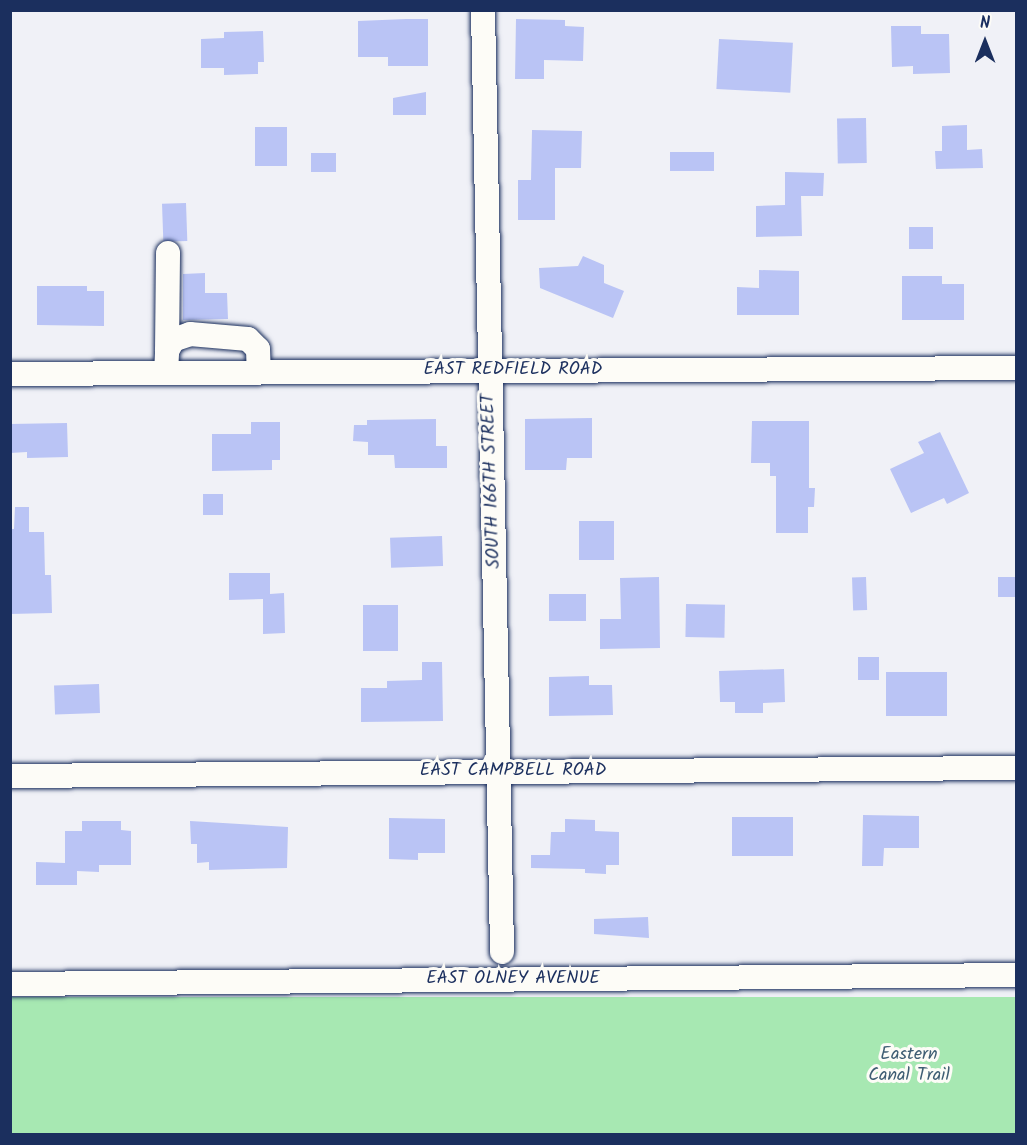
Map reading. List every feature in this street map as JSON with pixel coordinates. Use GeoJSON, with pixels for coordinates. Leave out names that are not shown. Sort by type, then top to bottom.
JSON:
{"type":"FeatureCollection","features":[{"type":"Feature","properties":{"kind":"street","name":"SOUTH 166TH STREET"},"geometry":{"type":"LineString","coordinates":[[483,10],[502,952]]}},
{"type":"Feature","properties":{"kind":"street"},"geometry":{"type":"LineString","coordinates":[[166,362],[168,253]]}},
{"type":"Feature","properties":{"kind":"street"},"geometry":{"type":"LineString","coordinates":[[166,362],[181,335],[237,335],[248,339],[258,349],[259,372]]}},
{"type":"Feature","properties":{"kind":"street","name":"EAST REDFIELD ROAD"},"geometry":{"type":"LineString","coordinates":[[10,374],[166,362],[259,372],[1017,368]]}},
{"type":"Feature","properties":{"kind":"street","name":"EAST CAMPBELL ROAD"},"geometry":{"type":"LineString","coordinates":[[10,776],[1017,768]]}},
{"type":"Feature","properties":{"kind":"street","name":"EAST OLNEY AVENUE"},"geometry":{"type":"LineString","coordinates":[[10,984],[1017,975]]}},
{"type":"Feature","properties":{"kind":"green space","name":"Eastern Canal Trail"},"geometry":{"type":"Polygon","coordinates":[[[11,997],[1016,997],[1016,1134],[11,1134],[11,997]]]}},
{"type":"Feature","properties":{"kind":"building"},"geometry":{"type":"Polygon","coordinates":[[[428,19],[428,66],[388,66],[388,57],[358,57],[358,21],[428,19]]]}},
{"type":"Feature","properties":{"kind":"building"},"geometry":{"type":"Polygon","coordinates":[[[516,19],[565,20],[565,26],[584,27],[583,61],[544,60],[544,79],[515,79],[516,19]]]}},
{"type":"Feature","properties":{"kind":"building"},"geometry":{"type":"Polygon","coordinates":[[[891,26],[921,26],[921,34],[949,34],[950,73],[913,74],[913,66],[892,67],[891,26]]]}},
{"type":"Feature","properties":{"kind":"building"},"geometry":{"type":"Polygon","coordinates":[[[263,31],[264,62],[258,62],[258,74],[224,75],[224,68],[201,68],[201,39],[224,38],[224,32],[263,31]]]}},
{"type":"Feature","properties":{"kind":"building"},"geometry":{"type":"Polygon","coordinates":[[[719,39],[793,43],[790,93],[716,89],[719,39]]]}},
{"type":"Feature","properties":{"kind":"building"},"geometry":{"type":"Polygon","coordinates":[[[426,92],[426,115],[393,115],[393,98],[426,92]]]}},
{"type":"Feature","properties":{"kind":"building"},"geometry":{"type":"Polygon","coordinates":[[[866,118],[867,163],[838,163],[837,119],[866,118]]]}},
{"type":"Feature","properties":{"kind":"building"},"geometry":{"type":"Polygon","coordinates":[[[967,125],[967,150],[982,149],[983,168],[936,169],[935,151],[942,151],[942,126],[967,125]]]}},
{"type":"Feature","properties":{"kind":"building"},"geometry":{"type":"Polygon","coordinates":[[[255,127],[287,127],[287,166],[255,166],[255,127]]]}},
{"type":"Feature","properties":{"kind":"building"},"geometry":{"type":"Polygon","coordinates":[[[532,130],[582,131],[581,168],[555,168],[555,220],[518,220],[518,180],[531,180],[532,130]]]}},
{"type":"Feature","properties":{"kind":"building"},"geometry":{"type":"Polygon","coordinates":[[[670,152],[714,152],[714,171],[670,171],[670,152]]]}},
{"type":"Feature","properties":{"kind":"building"},"geometry":{"type":"Polygon","coordinates":[[[311,153],[336,153],[336,172],[311,172],[311,153]]]}},
{"type":"Feature","properties":{"kind":"building"},"geometry":{"type":"Polygon","coordinates":[[[785,172],[824,173],[823,196],[801,196],[802,236],[756,237],[756,206],[785,205],[785,172]]]}},
{"type":"Feature","properties":{"kind":"building"},"geometry":{"type":"Polygon","coordinates":[[[186,203],[187,241],[163,242],[162,204],[186,203]]]}},
{"type":"Feature","properties":{"kind":"building"},"geometry":{"type":"Polygon","coordinates":[[[909,227],[933,227],[933,249],[909,249],[909,227]]]}},
{"type":"Feature","properties":{"kind":"building"},"geometry":{"type":"Polygon","coordinates":[[[583,256],[604,265],[604,283],[624,291],[613,318],[540,288],[539,268],[578,266],[583,256]]]}},
{"type":"Feature","properties":{"kind":"building"},"geometry":{"type":"Polygon","coordinates":[[[759,270],[799,271],[799,315],[737,315],[737,287],[759,288],[759,270]]]}},
{"type":"Feature","properties":{"kind":"building"},"geometry":{"type":"Polygon","coordinates":[[[205,273],[205,293],[227,293],[228,319],[183,320],[183,274],[205,273]]]}},
{"type":"Feature","properties":{"kind":"building"},"geometry":{"type":"Polygon","coordinates":[[[902,276],[942,276],[942,284],[964,284],[964,320],[902,320],[902,276]]]}},
{"type":"Feature","properties":{"kind":"building"},"geometry":{"type":"Polygon","coordinates":[[[37,286],[87,286],[87,291],[104,291],[104,326],[37,325],[37,286]]]}},
{"type":"Feature","properties":{"kind":"building"},"geometry":{"type":"Polygon","coordinates":[[[592,418],[592,458],[567,458],[566,470],[525,470],[525,419],[592,418]]]}},
{"type":"Feature","properties":{"kind":"building"},"geometry":{"type":"Polygon","coordinates":[[[436,419],[436,446],[447,446],[447,468],[395,468],[394,455],[368,455],[368,442],[353,441],[354,425],[367,425],[367,420],[436,419]]]}},
{"type":"Feature","properties":{"kind":"building"},"geometry":{"type":"Polygon","coordinates":[[[752,421],[809,421],[809,488],[815,488],[814,507],[808,507],[808,533],[776,533],[776,476],[770,476],[770,463],[751,463],[752,421]]]}},
{"type":"Feature","properties":{"kind":"building"},"geometry":{"type":"Polygon","coordinates":[[[251,422],[280,422],[280,460],[272,460],[272,470],[212,471],[212,434],[251,434],[251,422]]]}},
{"type":"Feature","properties":{"kind":"building"},"geometry":{"type":"Polygon","coordinates":[[[67,423],[68,457],[27,458],[27,452],[10,453],[10,424],[67,423]]]}},
{"type":"Feature","properties":{"kind":"building"},"geometry":{"type":"Polygon","coordinates":[[[940,432],[969,493],[947,504],[944,498],[911,513],[890,469],[924,453],[918,442],[940,432]]]}},
{"type":"Feature","properties":{"kind":"building"},"geometry":{"type":"Polygon","coordinates":[[[203,494],[223,494],[223,515],[203,515],[203,494]]]}},
{"type":"Feature","properties":{"kind":"building"},"geometry":{"type":"Polygon","coordinates":[[[15,507],[29,507],[29,532],[44,532],[45,575],[51,575],[52,613],[10,614],[10,529],[14,529],[15,507]]]}},
{"type":"Feature","properties":{"kind":"building"},"geometry":{"type":"Polygon","coordinates":[[[579,521],[614,521],[614,560],[579,560],[579,521]]]}},
{"type":"Feature","properties":{"kind":"building"},"geometry":{"type":"Polygon","coordinates":[[[442,536],[443,566],[391,568],[390,538],[442,536]]]}},
{"type":"Feature","properties":{"kind":"building"},"geometry":{"type":"Polygon","coordinates":[[[229,573],[270,573],[270,594],[284,593],[285,633],[263,634],[263,599],[229,600],[229,573]]]}},
{"type":"Feature","properties":{"kind":"building"},"geometry":{"type":"Polygon","coordinates":[[[659,577],[660,648],[600,649],[600,619],[621,619],[620,578],[659,577]]]}},
{"type":"Feature","properties":{"kind":"building"},"geometry":{"type":"Polygon","coordinates":[[[852,577],[866,577],[867,610],[853,610],[852,577]]]}},
{"type":"Feature","properties":{"kind":"building"},"geometry":{"type":"Polygon","coordinates":[[[998,577],[1016,577],[1016,597],[998,597],[998,577]]]}},
{"type":"Feature","properties":{"kind":"building"},"geometry":{"type":"Polygon","coordinates":[[[549,594],[586,594],[586,621],[549,621],[549,594]]]}},
{"type":"Feature","properties":{"kind":"building"},"geometry":{"type":"Polygon","coordinates":[[[686,604],[725,605],[724,638],[685,637],[686,604]]]}},
{"type":"Feature","properties":{"kind":"building"},"geometry":{"type":"Polygon","coordinates":[[[363,605],[398,605],[398,651],[363,651],[363,605]]]}},
{"type":"Feature","properties":{"kind":"building"},"geometry":{"type":"Polygon","coordinates":[[[858,657],[879,657],[879,680],[858,680],[858,657]]]}},
{"type":"Feature","properties":{"kind":"building"},"geometry":{"type":"Polygon","coordinates":[[[422,662],[442,662],[443,721],[361,722],[361,688],[387,688],[387,681],[422,680],[422,662]]]}},
{"type":"Feature","properties":{"kind":"building"},"geometry":{"type":"Polygon","coordinates":[[[784,669],[785,702],[763,703],[763,713],[735,713],[735,702],[720,702],[719,671],[784,669]]]}},
{"type":"Feature","properties":{"kind":"building"},"geometry":{"type":"Polygon","coordinates":[[[886,672],[947,672],[947,716],[886,716],[886,672]]]}},
{"type":"Feature","properties":{"kind":"building"},"geometry":{"type":"Polygon","coordinates":[[[589,676],[589,685],[612,685],[613,715],[549,716],[549,677],[589,676]]]}},
{"type":"Feature","properties":{"kind":"building"},"geometry":{"type":"Polygon","coordinates":[[[99,684],[100,713],[55,715],[54,686],[99,684]]]}},
{"type":"Feature","properties":{"kind":"building"},"geometry":{"type":"Polygon","coordinates":[[[863,815],[919,816],[919,848],[884,848],[883,866],[862,866],[863,815]]]}},
{"type":"Feature","properties":{"kind":"building"},"geometry":{"type":"Polygon","coordinates":[[[732,817],[793,817],[793,856],[732,856],[732,817]]]}},
{"type":"Feature","properties":{"kind":"building"},"geometry":{"type":"Polygon","coordinates":[[[389,818],[445,819],[445,853],[418,853],[418,860],[389,859],[389,818]]]}},
{"type":"Feature","properties":{"kind":"building"},"geometry":{"type":"Polygon","coordinates":[[[565,819],[595,820],[595,831],[619,832],[619,865],[606,865],[606,874],[585,873],[585,869],[531,868],[531,855],[550,855],[551,832],[565,832],[565,819]]]}},
{"type":"Feature","properties":{"kind":"building"},"geometry":{"type":"Polygon","coordinates":[[[82,821],[121,821],[121,830],[131,831],[131,865],[99,865],[99,872],[77,871],[77,885],[36,885],[36,862],[65,863],[65,831],[82,831],[82,821]]]}},
{"type":"Feature","properties":{"kind":"building"},"geometry":{"type":"Polygon","coordinates":[[[190,821],[288,827],[287,868],[209,870],[209,862],[197,863],[197,844],[191,844],[190,821]]]}},
{"type":"Feature","properties":{"kind":"building"},"geometry":{"type":"Polygon","coordinates":[[[648,917],[649,938],[594,934],[594,919],[648,917]]]}}]}
